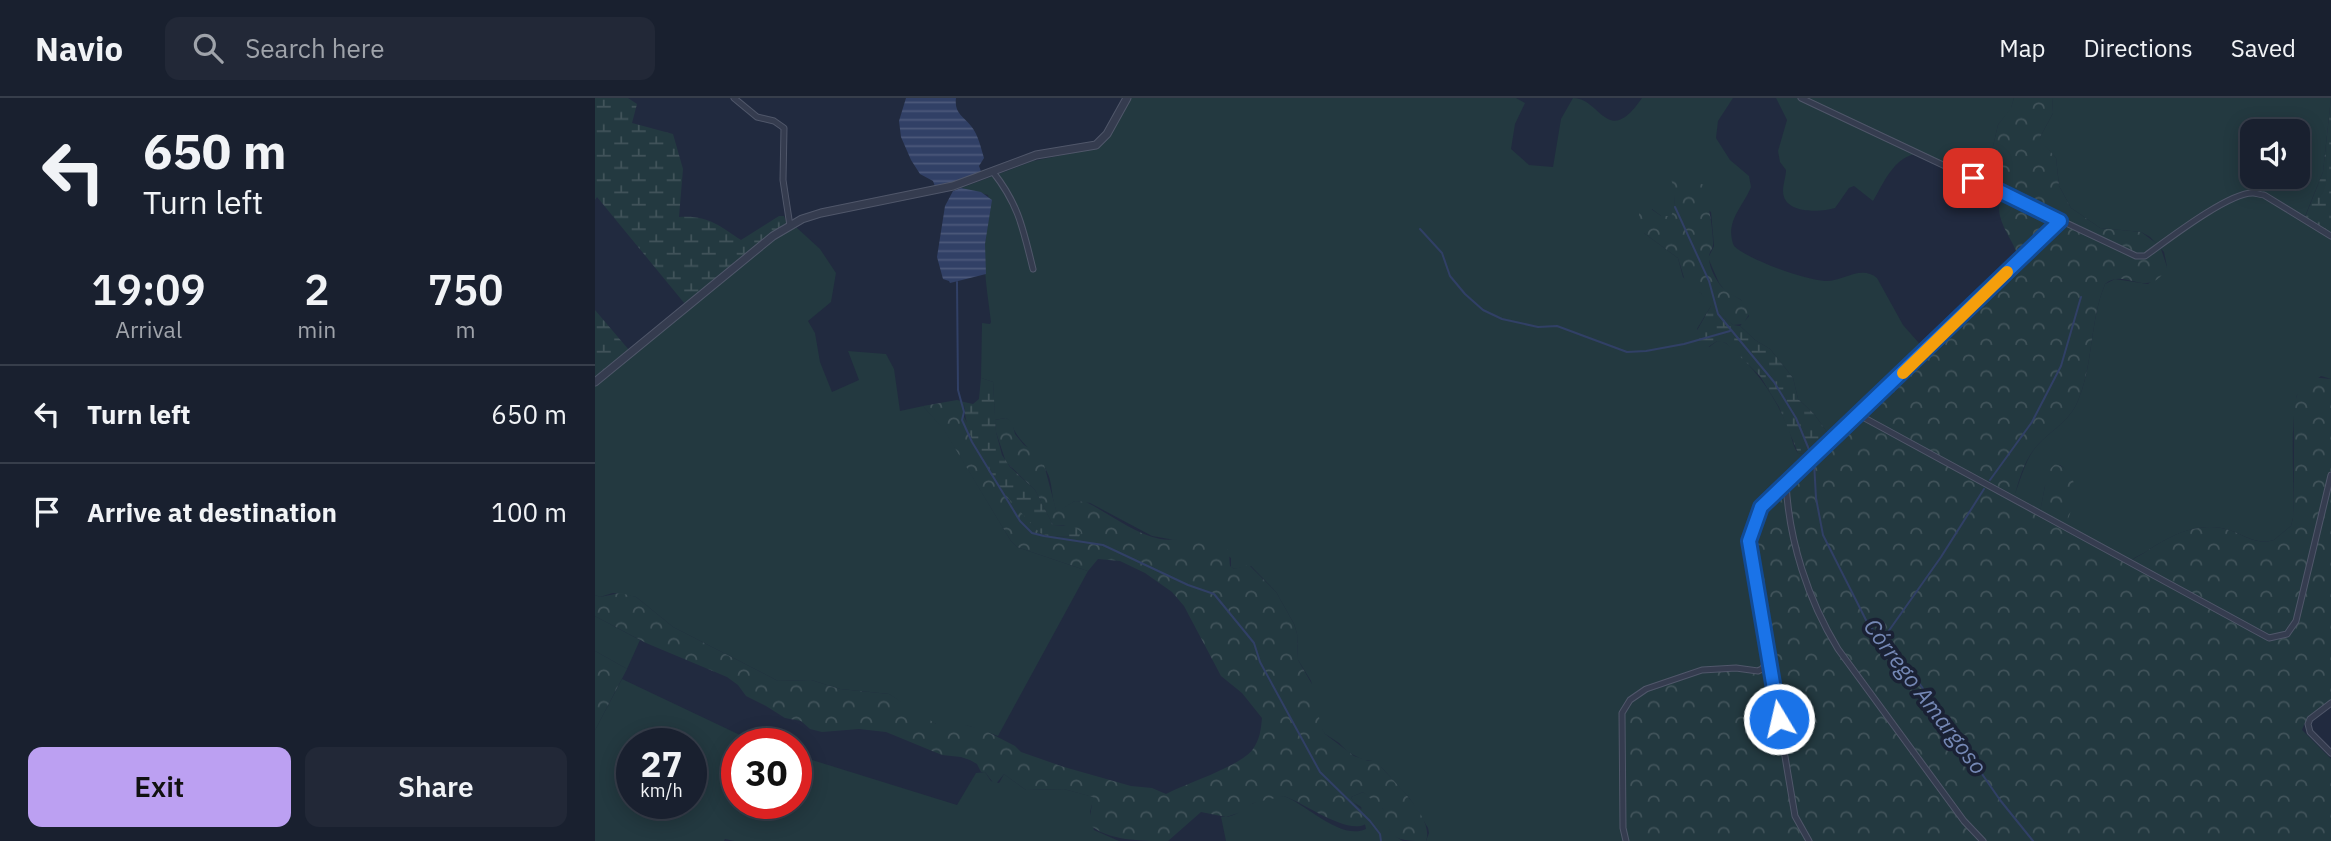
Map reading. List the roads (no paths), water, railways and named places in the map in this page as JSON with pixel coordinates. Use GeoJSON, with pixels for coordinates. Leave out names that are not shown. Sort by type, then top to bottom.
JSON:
{"type":"FeatureCollection","features":[{"type":"Feature","properties":{"kind":"street"},"geometry":{"type":"LineString","coordinates":[[734,98],[757,117],[774,121],[784,128],[783,180],[790,226]]}},
{"type":"Feature","properties":{"kind":"street"},"geometry":{"type":"LineString","coordinates":[[595,382],[745,257],[790,226],[821,213],[935,191],[1036,155],[1096,145],[1107,134],[1127,98]]}},
{"type":"Feature","properties":{"kind":"street"},"geometry":{"type":"LineString","coordinates":[[1801,98],[2060,221],[2091,233],[2128,253],[2145,256],[2193,220],[2241,195],[2253,192],[2264,195],[2331,236]]}},
{"type":"Feature","properties":{"kind":"street"},"geometry":{"type":"LineString","coordinates":[[993,172],[1012,197],[1018,210],[1033,269]]}},
{"type":"Feature","properties":{"kind":"street"},"geometry":{"type":"LineString","coordinates":[[1809,841],[1795,816],[1749,541],[1761,507],[2060,221]]}},
{"type":"Feature","properties":{"kind":"street"},"geometry":{"type":"LineString","coordinates":[[1859,415],[2269,638],[2287,634],[2297,621],[2331,475]]}},
{"type":"Feature","properties":{"kind":"street"},"geometry":{"type":"LineString","coordinates":[[1786,483],[1795,544],[1822,622],[1838,649],[1964,821],[1983,841]]}},
{"type":"Feature","properties":{"kind":"street"},"geometry":{"type":"LineString","coordinates":[[1626,841],[1623,828],[1622,713],[1630,700],[1646,689],[1702,670],[1736,668],[1758,671],[1769,659]]}},
{"type":"Feature","properties":{"kind":"street"},"geometry":{"type":"LineString","coordinates":[[2331,703],[2310,719],[2308,724],[2310,732],[2331,753]]}},
{"type":"Feature","properties":{"kind":"water"},"geometry":{"type":"Polygon","coordinates":[[[906,98],[956,98],[958,111],[979,141],[984,158],[979,166],[982,174],[936,189],[933,181],[920,174],[901,137],[899,121],[906,98]]]}},
{"type":"Feature","properties":{"kind":"water"},"geometry":{"type":"Polygon","coordinates":[[[961,188],[981,192],[992,200],[985,244],[986,274],[950,283],[943,279],[937,257],[945,206],[953,191],[961,188]]]}},
{"type":"Feature","properties":{"kind":"waterway","name":"Córrego Amargoso"},"geometry":{"type":"LineString","coordinates":[[1675,207],[1709,281],[1718,314],[1774,382],[1796,418],[1810,452]]}},
{"type":"Feature","properties":{"kind":"waterway","name":"Córrego Amargoso"},"geometry":{"type":"LineString","coordinates":[[1420,229],[1442,253],[1450,276],[1465,294],[1483,310],[1502,319],[1538,327],[1557,326],[1627,352],[1684,344],[1730,331]]}},
{"type":"Feature","properties":{"kind":"waterway"},"geometry":{"type":"LineString","coordinates":[[957,282],[958,390],[964,412],[962,420],[972,442],[1020,521],[1032,533],[1103,545],[1188,585],[1214,594],[1254,643],[1260,662],[1320,772],[1370,821],[1380,834],[1381,841]]}},
{"type":"Feature","properties":{"kind":"waterway"},"geometry":{"type":"LineString","coordinates":[[1990,480],[2032,422],[2061,366],[2081,297]]}},
{"type":"Feature","properties":{"kind":"waterway","name":"Córrego Amargoso"},"geometry":{"type":"LineString","coordinates":[[1814,462],[1816,498],[1823,535],[1868,624],[1917,680],[2000,800],[2033,841]]}},
{"type":"Feature","properties":{"kind":"waterway"},"geometry":{"type":"LineString","coordinates":[[1883,639],[1941,557],[1984,489]]}}]}
